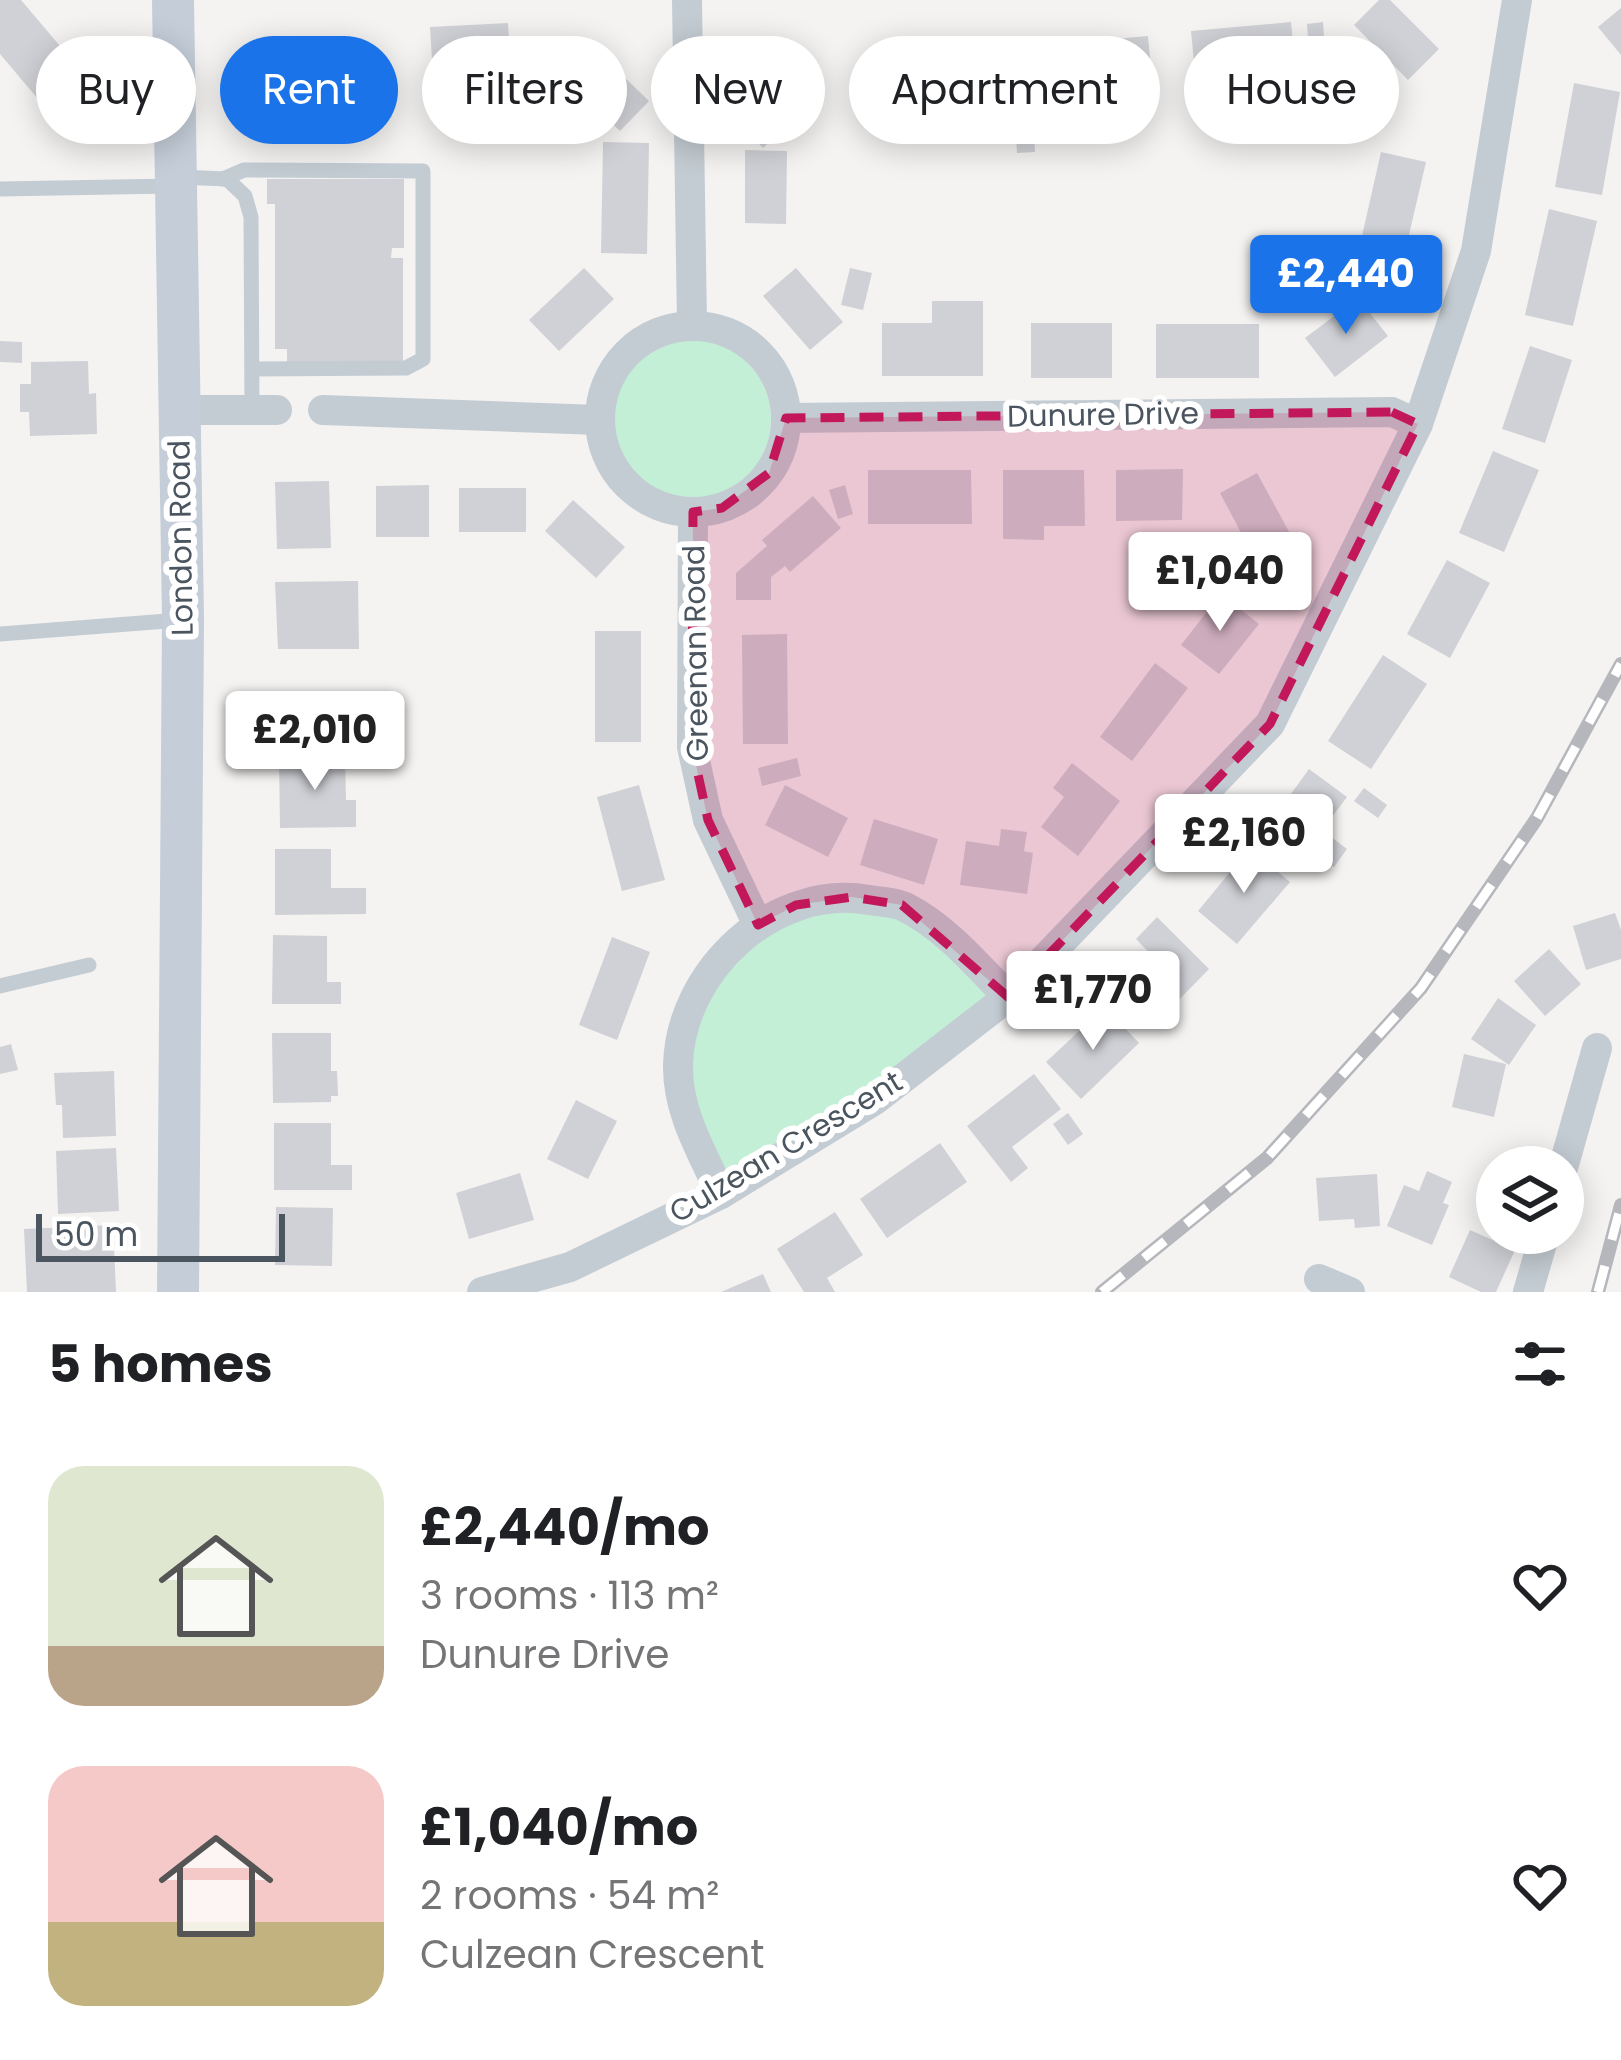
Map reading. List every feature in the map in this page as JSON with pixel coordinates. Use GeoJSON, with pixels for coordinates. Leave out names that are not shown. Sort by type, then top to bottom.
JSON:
{"type":"FeatureCollection","features":[{"type":"Feature","properties":{"kind":"main road","name":"London Road"},"geometry":{"type":"LineString","coordinates":[[173,0],[183,620],[178,1292]]}},
{"type":"Feature","properties":{"kind":"street"},"geometry":{"type":"LineString","coordinates":[[687,0],[692,326]]}},
{"type":"Feature","properties":{"kind":"street","name":"Culzean Crescent"},"geometry":{"type":"LineString","coordinates":[[482,1292],[570,1268],[721,1194],[875,1100],[1008,997],[1270,724],[1418,424],[1476,251],[1517,0]]}},
{"type":"Feature","properties":{"kind":"street"},"geometry":{"type":"LineString","coordinates":[[322,410],[599,419],[604,391],[617,364],[637,344],[663,330],[692,326],[721,330],[758,353],[782,389],[786,418]]}},
{"type":"Feature","properties":{"kind":"street"},"geometry":{"type":"LineString","coordinates":[[179,410],[264,410]]}},
{"type":"Feature","properties":{"kind":"street","name":"Dunure Drive"},"geometry":{"type":"LineString","coordinates":[[786,418],[1392,412],[1418,424]]}},
{"type":"Feature","properties":{"kind":"street","name":"Greenan Road"},"geometry":{"type":"LineString","coordinates":[[599,419],[604,448],[617,475],[639,495],[664,508],[693,512],[722,508],[748,494],[769,473],[782,447],[786,418]]}},
{"type":"Feature","properties":{"kind":"street","name":"Greenan Road"},"geometry":{"type":"LineString","coordinates":[[693,512],[692,747],[708,820],[758,925]]}},
{"type":"Feature","properties":{"kind":"street"},"geometry":{"type":"LineString","coordinates":[[721,1194],[683,1111],[678,1065],[685,1018],[705,976],[758,925],[796,905],[852,897],[902,905],[947,937],[1008,997]]}},
{"type":"Feature","properties":{"kind":"street"},"geometry":{"type":"LineString","coordinates":[[1569,1146],[1597,1048]]}},
{"type":"Feature","properties":{"kind":"street"},"geometry":{"type":"LineString","coordinates":[[1528,1292],[1539,1254]]}},
{"type":"Feature","properties":{"kind":"street"},"geometry":{"type":"LineString","coordinates":[[1319,1279],[1351,1292]]}},
{"type":"Feature","properties":{"kind":"lane"},"geometry":{"type":"LineString","coordinates":[[0,189],[223,179],[244,170],[423,171],[423,359],[406,368],[251,369]]}},
{"type":"Feature","properties":{"kind":"lane"},"geometry":{"type":"LineString","coordinates":[[223,179],[245,196],[251,217],[251,369],[264,410]]}},
{"type":"Feature","properties":{"kind":"lane"},"geometry":{"type":"LineString","coordinates":[[0,634],[183,620]]}},
{"type":"Feature","properties":{"kind":"lane"},"geometry":{"type":"LineString","coordinates":[[0,986],[89,965]]}},
{"type":"Feature","properties":{"kind":"highlighted area"},"geometry":{"type":"Polygon","coordinates":[[[1392,412],[1418,424],[1270,724],[1008,997],[902,905],[852,897],[796,905],[758,925],[708,820],[692,747],[693,512],[722,508],[769,473],[786,418],[1392,412]]]}},
{"type":"Feature","properties":{"kind":"green space"},"geometry":{"type":"Polygon","coordinates":[[[692,340],[722,346],[748,363],[765,389],[771,419],[765,449],[748,475],[722,492],[692,498],[662,492],[636,475],[619,449],[613,419],[619,389],[636,363],[662,346],[692,340]]]}},
{"type":"Feature","properties":{"kind":"green space"},"geometry":{"type":"Polygon","coordinates":[[[796,905],[902,905],[1008,997],[721,1194],[678,1065],[705,976],[796,905]]]}},
{"type":"Feature","properties":{"kind":"building"},"geometry":{"type":"Polygon","coordinates":[[[0,0],[21,0],[52,36],[36,36],[36,97],[0,54],[0,0]]]}},
{"type":"Feature","properties":{"kind":"building"},"geometry":{"type":"Polygon","coordinates":[[[1379,0],[1390,0],[1439,49],[1408,80],[1399,71],[1399,36],[1365,36],[1354,25],[1379,0]]]}},
{"type":"Feature","properties":{"kind":"building"},"geometry":{"type":"Polygon","coordinates":[[[1621,8],[1621,55],[1598,27],[1621,8]]]}},
{"type":"Feature","properties":{"kind":"building"},"geometry":{"type":"Polygon","coordinates":[[[1291,22],[1292,36],[1191,36],[1191,31],[1291,22]]]}},
{"type":"Feature","properties":{"kind":"building"},"geometry":{"type":"Polygon","coordinates":[[[1323,22],[1324,36],[1308,36],[1307,24],[1323,22]]]}},
{"type":"Feature","properties":{"kind":"building"},"geometry":{"type":"Polygon","coordinates":[[[508,23],[509,36],[431,36],[430,27],[508,23]]]}},
{"type":"Feature","properties":{"kind":"building"},"geometry":{"type":"Polygon","coordinates":[[[627,80],[649,101],[627,124],[627,80]]]}},
{"type":"Feature","properties":{"kind":"building"},"geometry":{"type":"Polygon","coordinates":[[[1574,83],[1620,92],[1602,195],[1555,187],[1574,83]]]}},
{"type":"Feature","properties":{"kind":"building"},"geometry":{"type":"Polygon","coordinates":[[[649,143],[647,254],[601,253],[603,144],[649,143]]]}},
{"type":"Feature","properties":{"kind":"building"},"geometry":{"type":"Polygon","coordinates":[[[1016,144],[1035,144],[1035,152],[1017,153],[1016,144]]]}},
{"type":"Feature","properties":{"kind":"building"},"geometry":{"type":"Polygon","coordinates":[[[745,150],[787,151],[786,224],[745,223],[745,150]]]}},
{"type":"Feature","properties":{"kind":"building"},"geometry":{"type":"Polygon","coordinates":[[[1381,152],[1426,162],[1401,269],[1357,258],[1381,152]]]}},
{"type":"Feature","properties":{"kind":"building"},"geometry":{"type":"Polygon","coordinates":[[[267,179],[404,179],[404,248],[392,248],[391,258],[403,258],[403,363],[287,363],[287,349],[275,349],[275,204],[267,204],[267,179]]]}},
{"type":"Feature","properties":{"kind":"building"},"geometry":{"type":"Polygon","coordinates":[[[1549,209],[1597,221],[1573,326],[1525,315],[1549,209]]]}},
{"type":"Feature","properties":{"kind":"building"},"geometry":{"type":"Polygon","coordinates":[[[584,268],[614,299],[559,351],[529,320],[584,268]]]}},
{"type":"Feature","properties":{"kind":"building"},"geometry":{"type":"Polygon","coordinates":[[[796,268],[843,322],[810,350],[763,296],[796,268]]]}},
{"type":"Feature","properties":{"kind":"building"},"geometry":{"type":"Polygon","coordinates":[[[850,268],[872,273],[863,310],[841,305],[850,268]]]}},
{"type":"Feature","properties":{"kind":"building"},"geometry":{"type":"Polygon","coordinates":[[[1358,298],[1388,336],[1335,377],[1305,338],[1358,298]]]}},
{"type":"Feature","properties":{"kind":"building"},"geometry":{"type":"Polygon","coordinates":[[[932,301],[983,301],[983,376],[882,376],[882,323],[932,323],[932,301]]]}},
{"type":"Feature","properties":{"kind":"building"},"geometry":{"type":"Polygon","coordinates":[[[1031,323],[1112,323],[1112,378],[1031,378],[1031,323]]]}},
{"type":"Feature","properties":{"kind":"building"},"geometry":{"type":"Polygon","coordinates":[[[1156,324],[1259,324],[1259,378],[1156,378],[1156,324]]]}},
{"type":"Feature","properties":{"kind":"building"},"geometry":{"type":"Polygon","coordinates":[[[0,341],[22,342],[22,363],[0,362],[0,341]]]}},
{"type":"Feature","properties":{"kind":"building"},"geometry":{"type":"Polygon","coordinates":[[[1530,346],[1572,360],[1545,443],[1502,429],[1530,346]]]}},
{"type":"Feature","properties":{"kind":"building"},"geometry":{"type":"Polygon","coordinates":[[[88,361],[89,394],[96,393],[97,434],[30,436],[29,412],[20,412],[20,384],[31,384],[31,362],[88,361]]]}},
{"type":"Feature","properties":{"kind":"building"},"geometry":{"type":"Polygon","coordinates":[[[1493,451],[1539,470],[1504,552],[1459,533],[1493,451]]]}},
{"type":"Feature","properties":{"kind":"building"},"geometry":{"type":"Polygon","coordinates":[[[1183,469],[1182,520],[1116,521],[1116,470],[1183,469]]]}},
{"type":"Feature","properties":{"kind":"building"},"geometry":{"type":"Polygon","coordinates":[[[868,470],[971,470],[972,524],[868,524],[868,470]]]}},
{"type":"Feature","properties":{"kind":"building"},"geometry":{"type":"Polygon","coordinates":[[[1003,470],[1084,470],[1085,526],[1044,526],[1044,540],[1003,539],[1003,470]]]}},
{"type":"Feature","properties":{"kind":"building"},"geometry":{"type":"Polygon","coordinates":[[[1257,473],[1293,539],[1255,559],[1220,493],[1257,473]]]}},
{"type":"Feature","properties":{"kind":"building"},"geometry":{"type":"Polygon","coordinates":[[[329,481],[331,548],[277,549],[275,482],[329,481]]]}},
{"type":"Feature","properties":{"kind":"building"},"geometry":{"type":"Polygon","coordinates":[[[429,485],[429,537],[376,537],[376,486],[429,485]]]}},
{"type":"Feature","properties":{"kind":"building"},"geometry":{"type":"Polygon","coordinates":[[[845,485],[853,514],[838,519],[829,490],[845,485]]]}},
{"type":"Feature","properties":{"kind":"building"},"geometry":{"type":"Polygon","coordinates":[[[459,488],[526,488],[526,532],[459,532],[459,488]]]}},
{"type":"Feature","properties":{"kind":"building"},"geometry":{"type":"Polygon","coordinates":[[[813,496],[841,528],[790,572],[785,566],[771,577],[771,600],[736,600],[736,573],[767,546],[762,540],[813,496]]]}},
{"type":"Feature","properties":{"kind":"building"},"geometry":{"type":"Polygon","coordinates":[[[573,500],[625,547],[596,578],[545,531],[573,500]]]}},
{"type":"Feature","properties":{"kind":"building"},"geometry":{"type":"Polygon","coordinates":[[[1215,550],[1245,555],[1242,579],[1212,574],[1215,550]]]}},
{"type":"Feature","properties":{"kind":"building"},"geometry":{"type":"Polygon","coordinates":[[[1447,560],[1490,583],[1450,658],[1407,634],[1447,560]]]}},
{"type":"Feature","properties":{"kind":"building"},"geometry":{"type":"Polygon","coordinates":[[[358,581],[359,649],[278,649],[275,582],[358,581]]]}},
{"type":"Feature","properties":{"kind":"building"},"geometry":{"type":"Polygon","coordinates":[[[1221,594],[1259,624],[1219,674],[1181,645],[1221,594]]]}},
{"type":"Feature","properties":{"kind":"building"},"geometry":{"type":"Polygon","coordinates":[[[595,631],[641,631],[641,742],[595,742],[595,631]]]}},
{"type":"Feature","properties":{"kind":"building"},"geometry":{"type":"Polygon","coordinates":[[[787,634],[788,744],[743,744],[742,635],[787,634]]]}},
{"type":"Feature","properties":{"kind":"building"},"geometry":{"type":"Polygon","coordinates":[[[1383,655],[1427,684],[1371,769],[1328,741],[1383,655]]]}},
{"type":"Feature","properties":{"kind":"building"},"geometry":{"type":"Polygon","coordinates":[[[1155,663],[1188,688],[1132,761],[1100,737],[1155,663]]]}},
{"type":"Feature","properties":{"kind":"building"},"geometry":{"type":"Polygon","coordinates":[[[345,756],[346,800],[356,800],[356,827],[280,828],[279,757],[345,756]]]}},
{"type":"Feature","properties":{"kind":"building"},"geometry":{"type":"Polygon","coordinates":[[[797,758],[801,776],[762,786],[758,768],[797,758]]]}},
{"type":"Feature","properties":{"kind":"building"},"geometry":{"type":"Polygon","coordinates":[[[1072,763],[1120,801],[1078,856],[1041,827],[1064,797],[1053,788],[1072,763]]]}},
{"type":"Feature","properties":{"kind":"building"},"geometry":{"type":"Polygon","coordinates":[[[1309,769],[1347,797],[1322,830],[1347,849],[1334,867],[1270,823],[1309,769]]]}},
{"type":"Feature","properties":{"kind":"building"},"geometry":{"type":"Polygon","coordinates":[[[639,785],[665,880],[622,891],[597,797],[639,785]]]}},
{"type":"Feature","properties":{"kind":"building"},"geometry":{"type":"Polygon","coordinates":[[[785,785],[848,818],[828,857],[765,825],[785,785]]]}},
{"type":"Feature","properties":{"kind":"building"},"geometry":{"type":"Polygon","coordinates":[[[1364,788],[1387,805],[1378,818],[1354,801],[1364,788]]]}},
{"type":"Feature","properties":{"kind":"building"},"geometry":{"type":"Polygon","coordinates":[[[874,819],[938,839],[924,885],[860,865],[874,819]]]}},
{"type":"Feature","properties":{"kind":"building"},"geometry":{"type":"Polygon","coordinates":[[[1001,829],[1027,832],[1024,851],[1033,853],[1027,894],[960,885],[966,841],[999,846],[1001,829]]]}},
{"type":"Feature","properties":{"kind":"building"},"geometry":{"type":"Polygon","coordinates":[[[1250,848],[1290,882],[1237,944],[1198,911],[1250,848]]]}},
{"type":"Feature","properties":{"kind":"building"},"geometry":{"type":"Polygon","coordinates":[[[275,849],[331,849],[331,888],[366,888],[366,914],[275,915],[275,849]]]}},
{"type":"Feature","properties":{"kind":"building"},"geometry":{"type":"Polygon","coordinates":[[[1615,913],[1621,930],[1621,959],[1586,970],[1573,926],[1615,913]]]}},
{"type":"Feature","properties":{"kind":"building"},"geometry":{"type":"Polygon","coordinates":[[[1157,917],[1209,969],[1163,1016],[1136,989],[1160,964],[1136,939],[1157,917]]]}},
{"type":"Feature","properties":{"kind":"building"},"geometry":{"type":"Polygon","coordinates":[[[273,935],[327,936],[327,982],[341,982],[341,1004],[272,1004],[273,935]]]}},
{"type":"Feature","properties":{"kind":"building"},"geometry":{"type":"Polygon","coordinates":[[[612,937],[650,952],[617,1040],[579,1025],[612,937]]]}},
{"type":"Feature","properties":{"kind":"building"},"geometry":{"type":"Polygon","coordinates":[[[1549,949],[1581,984],[1545,1016],[1514,981],[1549,949]]]}},
{"type":"Feature","properties":{"kind":"building"},"geometry":{"type":"Polygon","coordinates":[[[1498,998],[1536,1025],[1509,1065],[1471,1039],[1498,998]]]}},
{"type":"Feature","properties":{"kind":"building"},"geometry":{"type":"Polygon","coordinates":[[[1105,1007],[1139,1043],[1081,1099],[1046,1062],[1105,1007]]]}},
{"type":"Feature","properties":{"kind":"building"},"geometry":{"type":"Polygon","coordinates":[[[272,1033],[331,1033],[331,1071],[337,1071],[338,1096],[331,1096],[331,1102],[273,1103],[272,1033]]]}},
{"type":"Feature","properties":{"kind":"building"},"geometry":{"type":"Polygon","coordinates":[[[11,1044],[18,1070],[0,1074],[0,1047],[11,1044]]]}},
{"type":"Feature","properties":{"kind":"building"},"geometry":{"type":"Polygon","coordinates":[[[1464,1054],[1506,1064],[1494,1117],[1452,1107],[1464,1054]]]}},
{"type":"Feature","properties":{"kind":"building"},"geometry":{"type":"Polygon","coordinates":[[[114,1071],[116,1136],[63,1138],[54,1073],[114,1071]]]}},
{"type":"Feature","properties":{"kind":"building"},"geometry":{"type":"Polygon","coordinates":[[[1034,1074],[1061,1109],[1012,1147],[1028,1168],[1011,1182],[967,1126],[1034,1074]]]}},
{"type":"Feature","properties":{"kind":"building"},"geometry":{"type":"Polygon","coordinates":[[[576,1100],[617,1121],[588,1179],[547,1159],[576,1100]]]}},
{"type":"Feature","properties":{"kind":"building"},"geometry":{"type":"Polygon","coordinates":[[[1068,1113],[1083,1134],[1068,1145],[1053,1124],[1068,1113]]]}},
{"type":"Feature","properties":{"kind":"building"},"geometry":{"type":"Polygon","coordinates":[[[274,1123],[331,1123],[331,1165],[352,1165],[352,1190],[274,1190],[274,1123]]]}},
{"type":"Feature","properties":{"kind":"building"},"geometry":{"type":"Polygon","coordinates":[[[940,1143],[967,1182],[887,1238],[860,1199],[940,1143]]]}},
{"type":"Feature","properties":{"kind":"building"},"geometry":{"type":"Polygon","coordinates":[[[116,1148],[119,1211],[58,1214],[56,1151],[116,1148]]]}},
{"type":"Feature","properties":{"kind":"building"},"geometry":{"type":"Polygon","coordinates":[[[1427,1171],[1452,1182],[1443,1203],[1449,1205],[1432,1245],[1387,1226],[1404,1185],[1419,1191],[1427,1171]]]}},
{"type":"Feature","properties":{"kind":"building"},"geometry":{"type":"Polygon","coordinates":[[[520,1173],[534,1220],[469,1239],[456,1193],[520,1173]]]}},
{"type":"Feature","properties":{"kind":"building"},"geometry":{"type":"Polygon","coordinates":[[[1377,1174],[1380,1226],[1355,1228],[1354,1219],[1319,1221],[1316,1178],[1377,1174]]]}},
{"type":"Feature","properties":{"kind":"building"},"geometry":{"type":"Polygon","coordinates":[[[276,1207],[333,1208],[332,1266],[275,1265],[276,1207]]]}},
{"type":"Feature","properties":{"kind":"building"},"geometry":{"type":"Polygon","coordinates":[[[835,1212],[863,1255],[827,1278],[835,1292],[804,1292],[777,1249],[835,1212]]]}},
{"type":"Feature","properties":{"kind":"building"},"geometry":{"type":"Polygon","coordinates":[[[113,1225],[116,1292],[27,1292],[24,1229],[113,1225]]]}},
{"type":"Feature","properties":{"kind":"building"},"geometry":{"type":"Polygon","coordinates":[[[1470,1230],[1476,1233],[1476,1254],[1513,1254],[1496,1292],[1481,1292],[1449,1277],[1470,1230]]]}},
{"type":"Feature","properties":{"kind":"building"},"geometry":{"type":"Polygon","coordinates":[[[763,1274],[771,1292],[721,1292],[763,1274]]]}},
{"type":"Feature","properties":{"kind":"railway"},"geometry":{"type":"LineString","coordinates":[[1102,1292],[1267,1158],[1421,988],[1537,818],[1621,664]]}},
{"type":"Feature","properties":{"kind":"railway"},"geometry":{"type":"LineString","coordinates":[[1598,1292],[1621,1205]]}}]}
